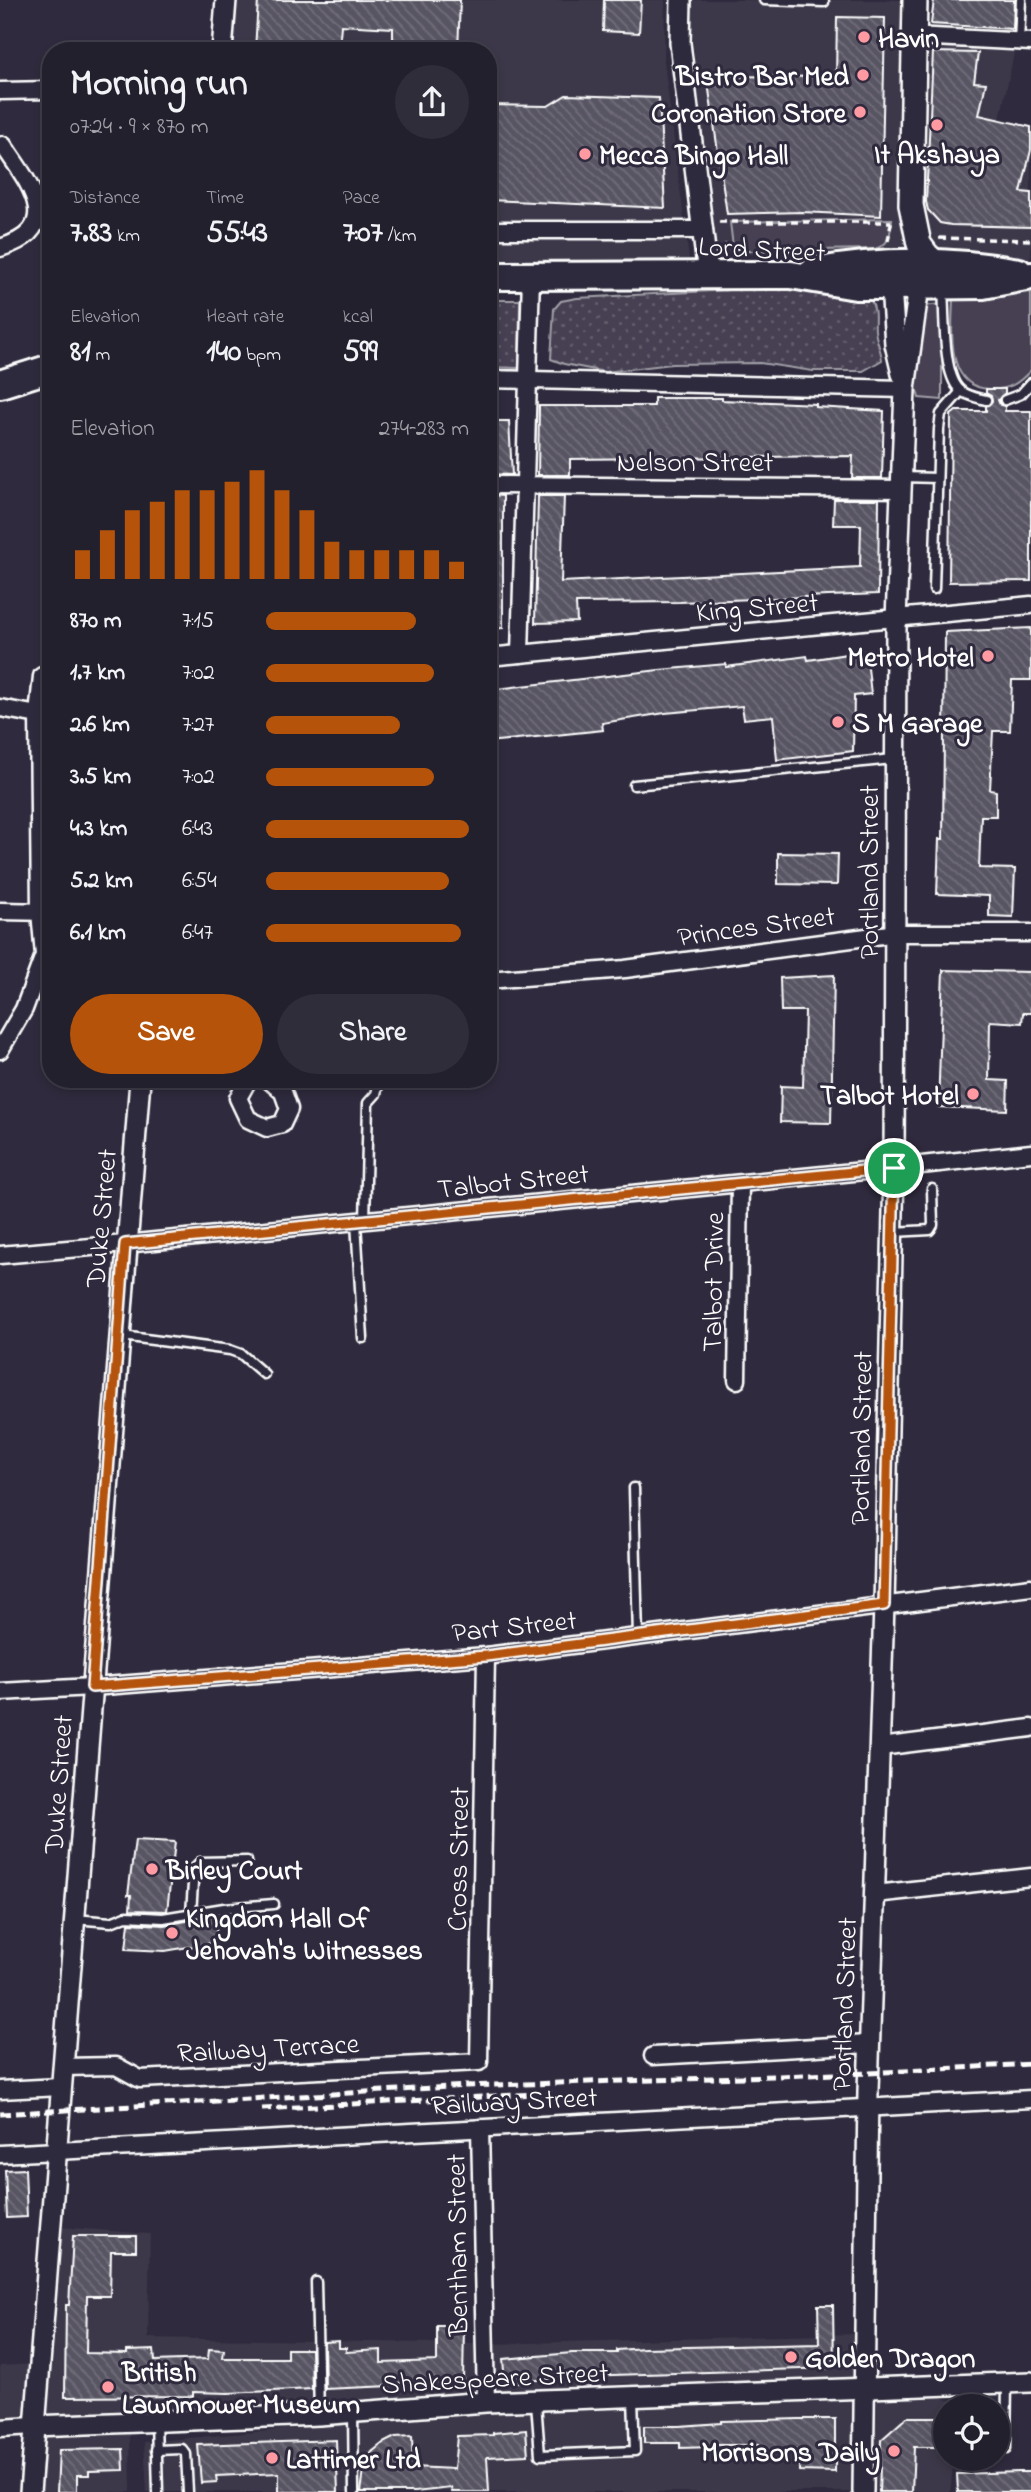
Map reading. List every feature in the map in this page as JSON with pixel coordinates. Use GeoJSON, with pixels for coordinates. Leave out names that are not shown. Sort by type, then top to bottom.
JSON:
{"type":"FeatureCollection","features":[{"type":"Feature","properties":{"kind":"highway","name":"Lord Street"},"geometry":{"type":"LineString","coordinates":[[497,276],[708,275],[788,263],[856,286],[889,266],[933,279],[985,266],[1031,275]]}},
{"type":"Feature","properties":{"kind":"highway"},"geometry":{"type":"LineString","coordinates":[[0,384],[42,371]]}},
{"type":"Feature","properties":{"kind":"main road"},"geometry":{"type":"LineString","coordinates":[[889,266],[901,206],[915,0]]}},
{"type":"Feature","properties":{"kind":"main road"},"geometry":{"type":"LineString","coordinates":[[901,206],[927,255],[933,279]]}},
{"type":"Feature","properties":{"kind":"street"},"geometry":{"type":"LineString","coordinates":[[223,42],[226,0]]}},
{"type":"Feature","properties":{"kind":"street"},"geometry":{"type":"LineString","coordinates":[[681,0],[680,43],[715,228],[708,275]]}},
{"type":"Feature","properties":{"kind":"street"},"geometry":{"type":"LineString","coordinates":[[914,36],[1025,42]]}},
{"type":"Feature","properties":{"kind":"street"},"geometry":{"type":"LineString","coordinates":[[0,91],[42,90]]}},
{"type":"Feature","properties":{"kind":"street"},"geometry":{"type":"LineString","coordinates":[[0,248],[27,236],[35,224],[38,208],[34,192],[3,145]]}},
{"type":"Feature","properties":{"kind":"street"},"geometry":{"type":"LineString","coordinates":[[497,230],[715,228]]}},
{"type":"Feature","properties":{"kind":"street","name":"Portland Street"},"geometry":{"type":"LineString","coordinates":[[889,266],[895,344],[905,387]]}},
{"type":"Feature","properties":{"kind":"street"},"geometry":{"type":"LineString","coordinates":[[520,654],[531,276]]}},
{"type":"Feature","properties":{"kind":"street","name":"Portland Street"},"geometry":{"type":"LineString","coordinates":[[863,2492],[867,2109],[880,1747],[893,1232],[897,933],[896,620],[905,387],[933,279]]}},
{"type":"Feature","properties":{"kind":"street"},"geometry":{"type":"LineString","coordinates":[[497,379],[905,387]]}},
{"type":"Feature","properties":{"kind":"street","name":"Nelson Street"},"geometry":{"type":"LineString","coordinates":[[497,485],[901,483]]}},
{"type":"Feature","properties":{"kind":"street","name":"King Street"},"geometry":{"type":"LineString","coordinates":[[497,656],[1031,605]]}},
{"type":"Feature","properties":{"kind":"street"},"geometry":{"type":"LineString","coordinates":[[42,676],[38,715],[42,828]]}},
{"type":"Feature","properties":{"kind":"street"},"geometry":{"type":"LineString","coordinates":[[0,708],[38,715]]}},
{"type":"Feature","properties":{"kind":"street"},"geometry":{"type":"LineString","coordinates":[[0,911],[42,912]]}},
{"type":"Feature","properties":{"kind":"street","name":"Princes Street"},"geometry":{"type":"LineString","coordinates":[[497,979],[625,969],[897,933],[1031,933]]}},
{"type":"Feature","properties":{"kind":"street"},"geometry":{"type":"LineString","coordinates":[[0,1050],[24,1009],[42,960]]}},
{"type":"Feature","properties":{"kind":"street","name":"Duke Street"},"geometry":{"type":"LineString","coordinates":[[30,2492],[58,2152],[61,2077],[85,1808],[125,1244],[139,1088]]}},
{"type":"Feature","properties":{"kind":"street"},"geometry":{"type":"LineString","coordinates":[[244,1088],[238,1098],[248,1119],[267,1128],[282,1124],[289,1109],[283,1092],[278,1088]]}},
{"type":"Feature","properties":{"kind":"street","name":"Talbot Street"},"geometry":{"type":"LineString","coordinates":[[0,1255],[740,1184],[1031,1153]]}},
{"type":"Feature","properties":{"kind":"street","name":"Talbot Drive"},"geometry":{"type":"LineString","coordinates":[[737,1380],[740,1184]]}},
{"type":"Feature","properties":{"kind":"street","name":"Part Street"},"geometry":{"type":"LineString","coordinates":[[0,1692],[486,1656],[1031,1587]]}},
{"type":"Feature","properties":{"kind":"street","name":"Cross Street"},"geometry":{"type":"LineString","coordinates":[[480,2063],[486,1656]]}},
{"type":"Feature","properties":{"kind":"street"},"geometry":{"type":"LineString","coordinates":[[880,1747],[1031,1728]]}},
{"type":"Feature","properties":{"kind":"street"},"geometry":{"type":"LineString","coordinates":[[875,1894],[1031,1877]]}},
{"type":"Feature","properties":{"kind":"street"},"geometry":{"type":"LineString","coordinates":[[653,2056],[869,2044]]}},
{"type":"Feature","properties":{"kind":"street","name":"Railway Terrace"},"geometry":{"type":"LineString","coordinates":[[0,2090],[116,2066],[140,2079],[480,2063]]}},
{"type":"Feature","properties":{"kind":"street","name":"Railway Street"},"geometry":{"type":"LineString","coordinates":[[0,2154],[1031,2099]]}},
{"type":"Feature","properties":{"kind":"street","name":"Bentham Street"},"geometry":{"type":"LineString","coordinates":[[480,2128],[486,2402]]}},
{"type":"Feature","properties":{"kind":"street","name":"Shakespeare Street"},"geometry":{"type":"LineString","coordinates":[[0,2428],[319,2415],[486,2402],[633,2399],[1031,2382]]}},
{"type":"Feature","properties":{"kind":"lane"},"geometry":{"type":"LineString","coordinates":[[764,0],[824,2]]}},
{"type":"Feature","properties":{"kind":"lane"},"geometry":{"type":"LineString","coordinates":[[1021,0],[1025,42]]}},
{"type":"Feature","properties":{"kind":"lane"},"geometry":{"type":"LineString","coordinates":[[933,279],[945,350],[956,384],[961,391],[986,400]]}},
{"type":"Feature","properties":{"kind":"lane"},"geometry":{"type":"LineString","coordinates":[[1005,400],[1021,394],[1030,385]]}},
{"type":"Feature","properties":{"kind":"lane"},"geometry":{"type":"LineString","coordinates":[[934,589],[942,414],[961,391]]}},
{"type":"Feature","properties":{"kind":"lane"},"geometry":{"type":"LineString","coordinates":[[901,483],[937,478]]}},
{"type":"Feature","properties":{"kind":"lane"},"geometry":{"type":"LineString","coordinates":[[634,785],[896,758]]}},
{"type":"Feature","properties":{"kind":"lane"},"geometry":{"type":"LineString","coordinates":[[363,1338],[360,1221],[368,1103],[378,1088]]}},
{"type":"Feature","properties":{"kind":"lane"},"geometry":{"type":"LineString","coordinates":[[893,1232],[930,1230],[933,1225],[932,1189]]}},
{"type":"Feature","properties":{"kind":"lane"},"geometry":{"type":"LineString","coordinates":[[119,1335],[230,1350],[241,1354],[264,1374]]}},
{"type":"Feature","properties":{"kind":"lane"},"geometry":{"type":"LineString","coordinates":[[634,1488],[638,1636]]}},
{"type":"Feature","properties":{"kind":"lane"},"geometry":{"type":"LineString","coordinates":[[191,1914],[194,1868],[200,1862],[247,1861]]}},
{"type":"Feature","properties":{"kind":"lane"},"geometry":{"type":"LineString","coordinates":[[74,1920],[111,1923],[126,1916],[163,1918],[224,1908],[274,1904]]}},
{"type":"Feature","properties":{"kind":"lane"},"geometry":{"type":"LineString","coordinates":[[316,2282],[319,2415]]}},
{"type":"Feature","properties":{"kind":"lane"},"geometry":{"type":"LineString","coordinates":[[1007,2384],[1007,2394]]}},
{"type":"Feature","properties":{"kind":"lane"},"geometry":{"type":"LineString","coordinates":[[536,2401],[540,2455],[635,2451],[633,2399]]}},
{"type":"Feature","properties":{"kind":"lane"},"geometry":{"type":"LineString","coordinates":[[353,2412],[354,2492]]}},
{"type":"Feature","properties":{"kind":"lane"},"geometry":{"type":"LineString","coordinates":[[156,2421],[158,2492]]}},
{"type":"Feature","properties":{"kind":"lane"},"geometry":{"type":"LineString","coordinates":[[156,2450],[181,2449],[186,2454],[188,2492]]}},
{"type":"Feature","properties":{"kind":"path"},"geometry":{"type":"LineString","coordinates":[[889,266],[891,222],[901,206]]}},
{"type":"Feature","properties":{"kind":"path"},"geometry":{"type":"LineString","coordinates":[[718,212],[715,228],[891,222]]}},
{"type":"Feature","properties":{"kind":"path"},"geometry":{"type":"LineString","coordinates":[[933,234],[940,239],[1031,240]]}},
{"type":"Feature","properties":{"kind":"path"},"geometry":{"type":"LineString","coordinates":[[722,244],[748,251],[761,251]]}},
{"type":"Feature","properties":{"kind":"path"},"geometry":{"type":"LineString","coordinates":[[788,263],[811,250]]}},
{"type":"Feature","properties":{"kind":"shaded area"},"geometry":{"type":"Polygon","coordinates":[[[226,0],[665,0],[664,61],[691,275],[497,276],[497,42],[222,42],[226,0]]]}},
{"type":"Feature","properties":{"kind":"shaded area"},"geometry":{"type":"Polygon","coordinates":[[[692,0],[917,0],[920,41],[1015,49],[992,156],[1031,157],[1031,257],[714,254],[691,21],[692,0]]]}},
{"type":"Feature","properties":{"kind":"shaded area"},"geometry":{"type":"Polygon","coordinates":[[[892,219],[887,241],[875,249],[748,251],[733,247],[730,222],[892,219]]]}},
{"type":"Feature","properties":{"kind":"shaded area"},"geometry":{"type":"Polygon","coordinates":[[[749,289],[799,290],[871,300],[882,360],[863,371],[813,371],[760,363],[672,364],[605,372],[551,359],[554,309],[561,301],[749,289]]]}},
{"type":"Feature","properties":{"kind":"shaded area"},"geometry":{"type":"Polygon","coordinates":[[[1031,292],[1031,370],[1008,387],[989,389],[974,386],[964,378],[954,353],[953,294],[1031,292]]]}},
{"type":"Feature","properties":{"kind":"shaded area"},"geometry":{"type":"Polygon","coordinates":[[[497,300],[520,300],[519,368],[497,367],[497,300]]]}},
{"type":"Feature","properties":{"kind":"shaded area"},"geometry":{"type":"Polygon","coordinates":[[[942,304],[942,400],[919,398],[913,376],[923,306],[942,304]]]}},
{"type":"Feature","properties":{"kind":"shaded area"},"geometry":{"type":"Polygon","coordinates":[[[60,2227],[150,2234],[148,2338],[493,2344],[857,2334],[879,2374],[933,2394],[933,2471],[953,2471],[950,2492],[147,2492],[144,2442],[494,2411],[633,2407],[630,2383],[505,2392],[130,2435],[131,2492],[42,2492],[26,2434],[0,2425],[0,2366],[53,2363],[60,2227]]]}},
{"type":"Feature","properties":{"kind":"building"},"geometry":{"type":"Polygon","coordinates":[[[258,0],[460,0],[458,42],[393,42],[393,28],[341,25],[340,42],[256,42],[258,0]]]}},
{"type":"Feature","properties":{"kind":"building"},"geometry":{"type":"Polygon","coordinates":[[[604,0],[641,0],[639,33],[603,31],[604,0]]]}},
{"type":"Feature","properties":{"kind":"building"},"geometry":{"type":"Polygon","coordinates":[[[934,0],[1014,0],[1013,29],[931,24],[934,0]]]}},
{"type":"Feature","properties":{"kind":"building"},"geometry":{"type":"Polygon","coordinates":[[[837,17],[885,18],[881,216],[802,212],[727,214],[707,76],[836,77],[837,17]]]}},
{"type":"Feature","properties":{"kind":"building"},"geometry":{"type":"Polygon","coordinates":[[[933,52],[978,53],[974,82],[986,83],[979,115],[1031,127],[1031,150],[1021,192],[1031,193],[1031,227],[951,225],[940,223],[928,210],[926,202],[933,52]]]}},
{"type":"Feature","properties":{"kind":"building","name":"Mecca Bingo Hall"},"geometry":{"type":"Polygon","coordinates":[[[566,95],[659,98],[665,208],[497,200],[497,105],[548,106],[566,95]]]}},
{"type":"Feature","properties":{"kind":"building"},"geometry":{"type":"Polygon","coordinates":[[[986,389],[1005,389],[1005,393],[998,400],[1000,405],[1005,406],[1005,411],[1031,411],[1031,581],[949,582],[951,415],[956,411],[986,411],[986,406],[992,401],[986,389]]]}},
{"type":"Feature","properties":{"kind":"building"},"geometry":{"type":"Polygon","coordinates":[[[654,398],[722,398],[884,411],[882,478],[852,478],[853,456],[570,459],[570,475],[538,475],[539,406],[654,406],[654,398]]]}},
{"type":"Feature","properties":{"kind":"building"},"geometry":{"type":"Polygon","coordinates":[[[497,421],[509,421],[512,475],[497,474],[497,421]]]}},
{"type":"Feature","properties":{"kind":"building"},"geometry":{"type":"Polygon","coordinates":[[[497,496],[503,496],[503,628],[497,628],[497,496]]]}},
{"type":"Feature","properties":{"kind":"building"},"geometry":{"type":"Polygon","coordinates":[[[538,496],[564,496],[561,582],[860,567],[861,525],[833,525],[834,499],[879,499],[878,594],[576,603],[577,622],[535,623],[538,496]]]}},
{"type":"Feature","properties":{"kind":"building"},"geometry":{"type":"Polygon","coordinates":[[[1031,628],[1031,680],[1012,680],[1010,731],[993,731],[990,790],[996,791],[996,816],[981,816],[979,868],[1015,869],[1013,917],[989,916],[989,896],[937,894],[939,839],[943,839],[945,632],[1031,628]]]}},
{"type":"Feature","properties":{"kind":"building"},"geometry":{"type":"Polygon","coordinates":[[[866,651],[871,694],[854,696],[853,751],[777,760],[773,716],[744,719],[742,706],[665,713],[602,723],[603,730],[497,741],[497,689],[659,670],[726,664],[726,667],[807,656],[808,660],[866,651]]]}},
{"type":"Feature","properties":{"kind":"building"},"geometry":{"type":"Polygon","coordinates":[[[778,853],[838,854],[837,885],[778,884],[778,853]]]}},
{"type":"Feature","properties":{"kind":"building"},"geometry":{"type":"Polygon","coordinates":[[[943,970],[1031,972],[1031,1013],[1023,1013],[1022,1023],[990,1021],[989,1080],[1008,1081],[1007,1110],[938,1107],[943,970]]]}},
{"type":"Feature","properties":{"kind":"building"},"geometry":{"type":"Polygon","coordinates":[[[834,975],[831,1123],[780,1122],[781,1086],[803,1087],[805,1011],[781,1011],[780,978],[834,975]]]}},
{"type":"Feature","properties":{"kind":"building","name":"Birley Court"},"geometry":{"type":"Polygon","coordinates":[[[135,1840],[175,1842],[167,1911],[130,1910],[131,1895],[128,1895],[135,1840]]]}},
{"type":"Feature","properties":{"kind":"building","name":"Kingdom Hall Of Jehovah's Witnesses"},"geometry":{"type":"Polygon","coordinates":[[[214,1916],[218,1942],[165,1951],[126,1949],[129,1923],[164,1925],[214,1916]]]}},
{"type":"Feature","properties":{"kind":"building"},"geometry":{"type":"Polygon","coordinates":[[[25,2169],[27,2217],[7,2218],[5,2170],[25,2169]]]}},
{"type":"Feature","properties":{"kind":"building"},"geometry":{"type":"Polygon","coordinates":[[[73,2236],[136,2236],[136,2251],[111,2251],[110,2296],[87,2296],[86,2353],[127,2354],[127,2351],[154,2350],[155,2361],[208,2359],[209,2349],[224,2350],[223,2358],[287,2358],[287,2349],[311,2349],[312,2389],[193,2392],[193,2396],[65,2397],[66,2305],[69,2305],[73,2236]]]}},
{"type":"Feature","properties":{"kind":"building"},"geometry":{"type":"Polygon","coordinates":[[[818,2305],[833,2305],[834,2368],[581,2376],[505,2383],[503,2359],[572,2353],[617,2353],[617,2350],[645,2348],[819,2344],[818,2305]]]}},
{"type":"Feature","properties":{"kind":"building"},"geometry":{"type":"Polygon","coordinates":[[[437,2326],[464,2326],[463,2383],[390,2383],[391,2386],[325,2389],[324,2342],[339,2341],[339,2348],[346,2348],[346,2352],[381,2350],[381,2363],[437,2361],[437,2326]]]}},
{"type":"Feature","properties":{"kind":"building"},"geometry":{"type":"Polygon","coordinates":[[[907,2417],[933,2417],[933,2447],[914,2447],[912,2492],[879,2492],[881,2440],[907,2417]]]}},
{"type":"Feature","properties":{"kind":"building"},"geometry":{"type":"Polygon","coordinates":[[[835,2419],[835,2472],[799,2471],[799,2450],[758,2451],[758,2445],[680,2448],[680,2443],[644,2443],[644,2426],[835,2419]]]}},
{"type":"Feature","properties":{"kind":"building"},"geometry":{"type":"Polygon","coordinates":[[[526,2430],[528,2455],[487,2457],[489,2492],[452,2492],[451,2488],[415,2492],[361,2492],[365,2463],[372,2452],[395,2437],[412,2436],[413,2467],[454,2469],[457,2436],[493,2435],[526,2430]]]}},
{"type":"Feature","properties":{"kind":"building"},"geometry":{"type":"Polygon","coordinates":[[[336,2440],[338,2492],[279,2492],[279,2473],[216,2476],[217,2482],[201,2483],[198,2445],[336,2440]]]}},
{"type":"Feature","properties":{"kind":"building"},"geometry":{"type":"Polygon","coordinates":[[[123,2449],[124,2470],[89,2471],[89,2475],[77,2475],[77,2492],[57,2492],[59,2450],[123,2449]]]}},
{"type":"Feature","properties":{"kind":"building"},"geometry":{"type":"Polygon","coordinates":[[[1031,2472],[1031,2492],[958,2492],[957,2474],[1031,2472]]]}},
{"type":"Feature","properties":{"kind":"railway"},"geometry":{"type":"LineString","coordinates":[[0,2114],[466,2086],[868,2073],[1031,2064]]}},
{"type":"Feature","properties":{"kind":"railway"},"geometry":{"type":"LineString","coordinates":[[262,2109],[552,2093]]}},
{"type":"Feature","properties":{"kind":"place","name":"Havin"},"geometry":{"type":"Point","coordinates":[864,37]}},
{"type":"Feature","properties":{"kind":"place","name":"Bistro Bar Med"},"geometry":{"type":"Point","coordinates":[863,75]}},
{"type":"Feature","properties":{"kind":"place","name":"Coronation Store"},"geometry":{"type":"Point","coordinates":[860,112]}},
{"type":"Feature","properties":{"kind":"place","name":"It Akshaya"},"geometry":{"type":"Point","coordinates":[937,125]}},
{"type":"Feature","properties":{"kind":"place","name":"Mecca Bingo Hall"},"geometry":{"type":"Point","coordinates":[585,154]}},
{"type":"Feature","properties":{"kind":"place","name":"Metro Hotel"},"geometry":{"type":"Point","coordinates":[988,656]}},
{"type":"Feature","properties":{"kind":"place","name":"S M Garage"},"geometry":{"type":"Point","coordinates":[838,722]}},
{"type":"Feature","properties":{"kind":"place","name":"Talbot Hotel"},"geometry":{"type":"Point","coordinates":[973,1094]}},
{"type":"Feature","properties":{"kind":"place","name":"Birley Court"},"geometry":{"type":"Point","coordinates":[152,1869]}},
{"type":"Feature","properties":{"kind":"place","name":"Kingdom Hall Of Jehovah's Witnesses"},"geometry":{"type":"Point","coordinates":[172,1933]}},
{"type":"Feature","properties":{"kind":"place","name":"Golden Dragon"},"geometry":{"type":"Point","coordinates":[791,2357]}},
{"type":"Feature","properties":{"kind":"place","name":"British Lawnmower Museum"},"geometry":{"type":"Point","coordinates":[108,2387]}},
{"type":"Feature","properties":{"kind":"place","name":"Morrisons Daily"},"geometry":{"type":"Point","coordinates":[894,2451]}},
{"type":"Feature","properties":{"kind":"place","name":"Lattimer Ltd"},"geometry":{"type":"Point","coordinates":[272,2458]}},
{"type":"Feature","properties":{"kind":"route"},"geometry":{"type":"LineString","coordinates":[[894,1168],[884,1605],[486,1656],[92,1687],[125,1244],[894,1168]]}}]}
